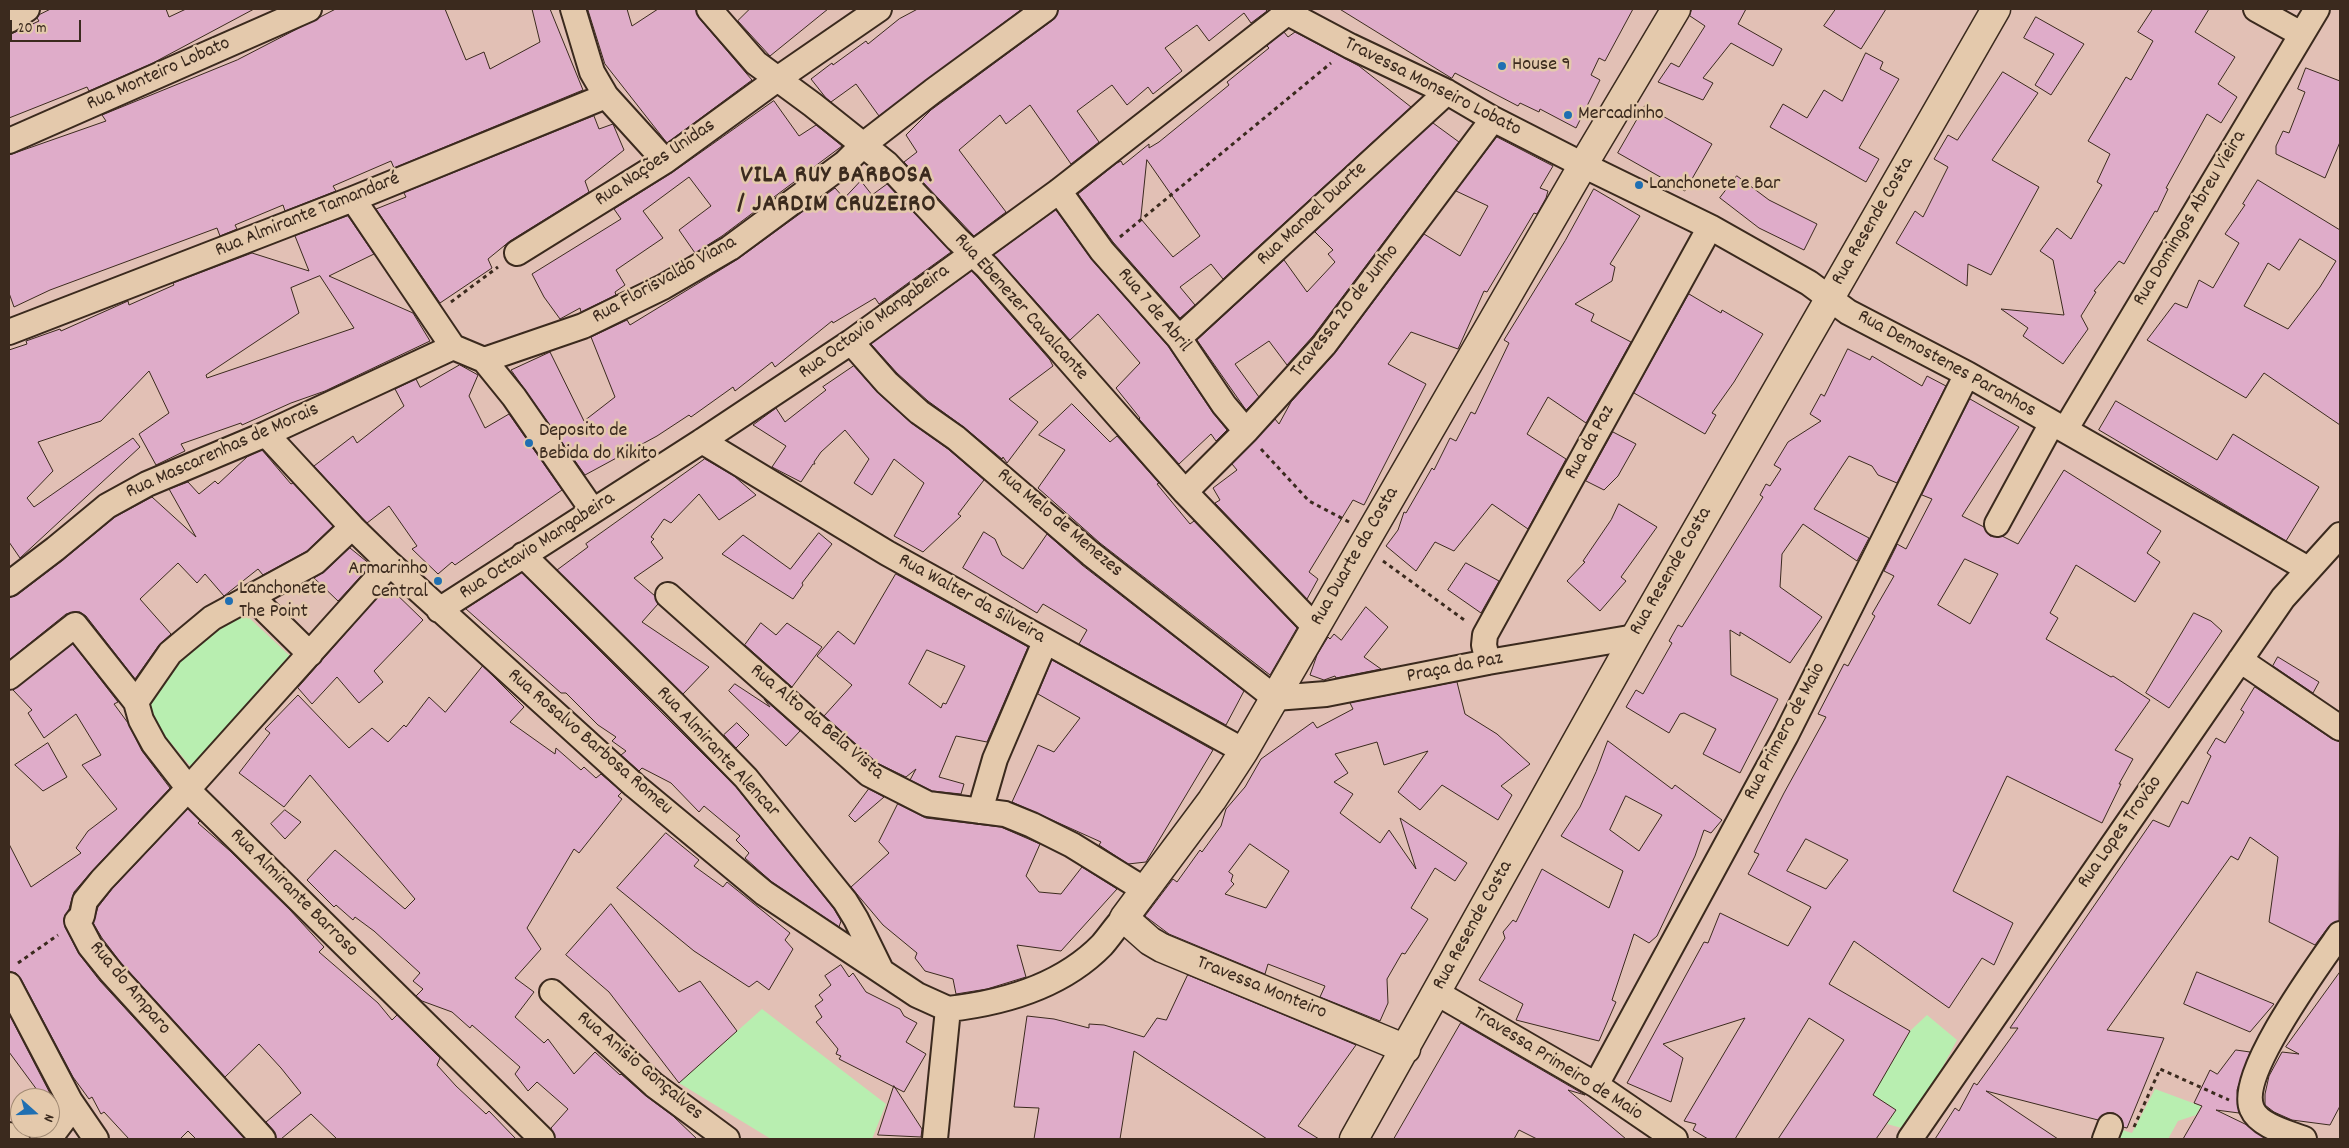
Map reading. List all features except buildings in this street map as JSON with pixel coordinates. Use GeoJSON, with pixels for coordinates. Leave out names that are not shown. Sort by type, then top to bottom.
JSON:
{"type":"FeatureCollection","features":[{"type":"Feature","properties":{"kind":"main road","name":"Rua Duarte da Costa"},"geometry":{"type":"LineString","coordinates":[[1124,918],[1212,800],[1244,751],[1583,165],[1676,9]]}},
{"type":"Feature","properties":{"kind":"main road","name":"Rua Resende Costa"},"geometry":{"type":"LineString","coordinates":[[1354,1139],[1635,637],[1996,9]]}},
{"type":"Feature","properties":{"kind":"main road","name":"Travessa Monteiro"},"geometry":{"type":"LineString","coordinates":[[1124,918],[1150,941],[1162,948],[1406,1049]]}},
{"type":"Feature","properties":{"kind":"street"},"geometry":{"type":"LineString","coordinates":[[9,20],[27,9]]}},
{"type":"Feature","properties":{"kind":"street","name":"Rua Monteiro Lobato"},"geometry":{"type":"LineString","coordinates":[[9,141],[309,9]]}},
{"type":"Feature","properties":{"kind":"street"},"geometry":{"type":"LineString","coordinates":[[573,9],[592,72],[606,96],[665,162]]}},
{"type":"Feature","properties":{"kind":"street","name":"Rua Ebenezer Cavalcante"},"geometry":{"type":"LineString","coordinates":[[709,9],[756,64],[776,80],[814,105],[887,164],[957,239],[972,252],[1184,492],[1315,627]]}},
{"type":"Feature","properties":{"kind":"street","name":"Rua Nações Unidas"},"geometry":{"type":"LineString","coordinates":[[516,253],[665,162],[776,80],[879,9]]}},
{"type":"Feature","properties":{"kind":"street","name":"Rua Florisvaldo Viana"},"geometry":{"type":"LineString","coordinates":[[484,360],[583,326],[663,287],[730,248],[845,163],[863,145],[1045,9]]}},
{"type":"Feature","properties":{"kind":"street"},"geometry":{"type":"LineString","coordinates":[[2256,9],[2301,34]]}},
{"type":"Feature","properties":{"kind":"street","name":"Rua Domingos Abreu Vieira"},"geometry":{"type":"LineString","coordinates":[[1997,524],[2317,9]]}},
{"type":"Feature","properties":{"kind":"street","name":"Travessa Monseiro Lobato"},"geometry":{"type":"LineString","coordinates":[[1287,10],[1350,46],[1447,92],[1494,119],[1583,165]]}},
{"type":"Feature","properties":{"kind":"street","name":"Rua Octavio Mangabeira"},"geometry":{"type":"LineString","coordinates":[[439,610],[593,512],[851,342],[972,252],[1059,191],[1287,10]]}},
{"type":"Feature","properties":{"kind":"street","name":"Rua Manoel Duarte"},"geometry":{"type":"LineString","coordinates":[[1179,338],[1447,92]]}},
{"type":"Feature","properties":{"kind":"street","name":"Rua Almirante Tamandaré"},"geometry":{"type":"LineString","coordinates":[[9,332],[354,199],[606,96]]}},
{"type":"Feature","properties":{"kind":"street","name":"Travessa 20 de Junho"},"geometry":{"type":"LineString","coordinates":[[1184,492],[1246,431],[1324,346],[1494,119]]}},
{"type":"Feature","properties":{"kind":"street","name":"Rua Demostenes Paranhos"},"geometry":{"type":"LineString","coordinates":[[1583,165],[1710,227],[1809,283],[1848,312],[1967,374],[2308,569]]}},
{"type":"Feature","properties":{"kind":"street","name":"Rua 7 de Abril"},"geometry":{"type":"LineString","coordinates":[[1059,191],[1102,251],[1179,338],[1224,406],[1246,431]]}},
{"type":"Feature","properties":{"kind":"street"},"geometry":{"type":"LineString","coordinates":[[354,199],[453,347],[484,360],[514,397],[593,512]]}},
{"type":"Feature","properties":{"kind":"street","name":"Rua da Paz"},"geometry":{"type":"LineString","coordinates":[[1484,635],[1710,227]]}},
{"type":"Feature","properties":{"kind":"street","name":"Rua Melo de Menezes"},"geometry":{"type":"LineString","coordinates":[[851,342],[887,383],[919,412],[956,438],[1091,554],[1275,698]]}},
{"type":"Feature","properties":{"kind":"street","name":"Rua Mascarenhas de Morais"},"geometry":{"type":"LineString","coordinates":[[9,584],[107,506],[147,484],[266,434],[453,347]]}},
{"type":"Feature","properties":{"kind":"street","name":"Rua Primero de Maio"},"geometry":{"type":"LineString","coordinates":[[1596,1084],[1786,734],[1967,374]]}},
{"type":"Feature","properties":{"kind":"street","name":"Rua Rosalvo Barbosa Romeu"},"geometry":{"type":"LineString","coordinates":[[266,434],[352,527],[390,564],[634,785],[764,893],[883,974],[917,995],[948,1009]]}},
{"type":"Feature","properties":{"kind":"street","name":"Rua Walter da Silveira"},"geometry":{"type":"LineString","coordinates":[[702,441],[887,553],[1244,751]]}},
{"type":"Feature","properties":{"kind":"street"},"geometry":{"type":"LineString","coordinates":[[136,702],[170,653],[212,618],[315,562],[352,527]]}},
{"type":"Feature","properties":{"kind":"street","name":"Rua Lopes Trovão"},"geometry":{"type":"LineString","coordinates":[[1910,1139],[2284,598],[2340,534]]}},
{"type":"Feature","properties":{"kind":"street","name":"Rua Almirante Alencar"},"geometry":{"type":"LineString","coordinates":[[523,555],[746,778],[845,901],[856,918],[883,974]]}},
{"type":"Feature","properties":{"kind":"street","name":"Rua do Amparo"},"geometry":{"type":"LineString","coordinates":[[263,1139],[111,972],[90,946],[77,921],[82,916],[85,901],[102,880],[189,788],[390,564]]}},
{"type":"Feature","properties":{"kind":"street","name":"Rua Alto da Bela Vista"},"geometry":{"type":"LineString","coordinates":[[668,595],[870,774],[928,804],[1005,814],[1032,825],[1072,845],[1145,890]]}},
{"type":"Feature","properties":{"kind":"street"},"geometry":{"type":"LineString","coordinates":[[252,597],[310,654]]}},
{"type":"Feature","properties":{"kind":"street","name":"Rua Almirante Barroso"},"geometry":{"type":"LineString","coordinates":[[9,677],[75,625],[136,702],[141,720],[154,744],[196,798],[542,1139]]}},
{"type":"Feature","properties":{"kind":"street"},"geometry":{"type":"LineString","coordinates":[[1484,635],[1488,662]]}},
{"type":"Feature","properties":{"kind":"street","name":"Praça da Paz"},"geometry":{"type":"LineString","coordinates":[[1275,698],[1326,694],[1488,662],[1635,637]]}},
{"type":"Feature","properties":{"kind":"street"},"geometry":{"type":"LineString","coordinates":[[980,811],[995,759],[1045,642]]}},
{"type":"Feature","properties":{"kind":"street"},"geometry":{"type":"LineString","coordinates":[[2240,660],[2340,728]]}},
{"type":"Feature","properties":{"kind":"street","name":"Rua Duarte da Costa"},"geometry":{"type":"LineString","coordinates":[[948,1009],[984,1005],[1011,998],[1052,981],[1075,966],[1101,945],[1124,918]]}},
{"type":"Feature","properties":{"kind":"street"},"geometry":{"type":"LineString","coordinates":[[2304,1139],[2260,1119],[2252,1110],[2249,1097],[2256,1071],[2270,1042],[2301,990],[2340,934]]}},
{"type":"Feature","properties":{"kind":"street"},"geometry":{"type":"LineString","coordinates":[[13,974],[70,1101],[96,1139]]}},
{"type":"Feature","properties":{"kind":"street","name":"Rua Anisio Gonçalves"},"geometry":{"type":"LineString","coordinates":[[552,992],[654,1085],[727,1139]]}},
{"type":"Feature","properties":{"kind":"street","name":"Travessa Primeiro de Maio"},"geometry":{"type":"LineString","coordinates":[[1437,993],[1596,1084],[1675,1139]]}},
{"type":"Feature","properties":{"kind":"street"},"geometry":{"type":"LineString","coordinates":[[936,1139],[948,1009]]}},
{"type":"Feature","properties":{"kind":"street"},"geometry":{"type":"LineString","coordinates":[[49,1139],[64,1119],[70,1101]]}},
{"type":"Feature","properties":{"kind":"street"},"geometry":{"type":"LineString","coordinates":[[9,1135],[18,1139]]}},
{"type":"Feature","properties":{"kind":"path"},"geometry":{"type":"LineString","coordinates":[[1102,251],[1350,46]]}},
{"type":"Feature","properties":{"kind":"path"},"geometry":{"type":"LineString","coordinates":[[431,316],[516,253]]}},
{"type":"Feature","properties":{"kind":"path"},"geometry":{"type":"LineString","coordinates":[[1246,431],[1309,501],[1366,539],[1484,635]]}},
{"type":"Feature","properties":{"kind":"path"},"geometry":{"type":"LineString","coordinates":[[13,974],[77,921]]}},
{"type":"Feature","properties":{"kind":"path"},"geometry":{"type":"LineString","coordinates":[[2108,1133],[2132,1133],[2160,1069],[2227,1100],[2249,1097]]}},
{"type":"Feature","properties":{"kind":"green space"},"geometry":{"type":"Polygon","coordinates":[[[242,611],[292,658],[192,768],[154,723],[148,705],[181,652],[242,611]]]}},
{"type":"Feature","properties":{"kind":"green space"},"geometry":{"type":"Polygon","coordinates":[[[762,1009],[886,1104],[872,1139],[771,1139],[679,1083],[762,1009]]]}},
{"type":"Feature","properties":{"kind":"green space"},"geometry":{"type":"Polygon","coordinates":[[[1927,1015],[1957,1040],[1909,1130],[1887,1124],[1896,1110],[1859,1085],[1890,1066],[1910,1031],[1927,1015]]]}},
{"type":"Feature","properties":{"kind":"green space"},"geometry":{"type":"Polygon","coordinates":[[[2155,1089],[2201,1106],[2196,1115],[2178,1121],[2168,1139],[2105,1139],[2110,1126],[2132,1133],[2155,1089]]]}},
{"type":"Feature","properties":{"kind":"place","name":"House 9"},"geometry":{"type":"Point","coordinates":[1502,66]}},
{"type":"Feature","properties":{"kind":"place","name":"Mercadinho"},"geometry":{"type":"Point","coordinates":[1568,115]}},
{"type":"Feature","properties":{"kind":"place","name":"Lanchonete e Bar"},"geometry":{"type":"Point","coordinates":[1639,185]}},
{"type":"Feature","properties":{"kind":"place","name":"Deposito de Bebida do Kikito"},"geometry":{"type":"Point","coordinates":[529,443]}},
{"type":"Feature","properties":{"kind":"place","name":"Armarinho Central"},"geometry":{"type":"Point","coordinates":[438,581]}},
{"type":"Feature","properties":{"kind":"place","name":"Lanchonete The Point"},"geometry":{"type":"Point","coordinates":[229,601]}},
{"type":"Feature","properties":{"kind":"district","name":"VILA RUY BARBOSA / JARDIM CRUZEIRO"},"geometry":{"type":"Point","coordinates":[837,192]}}]}
